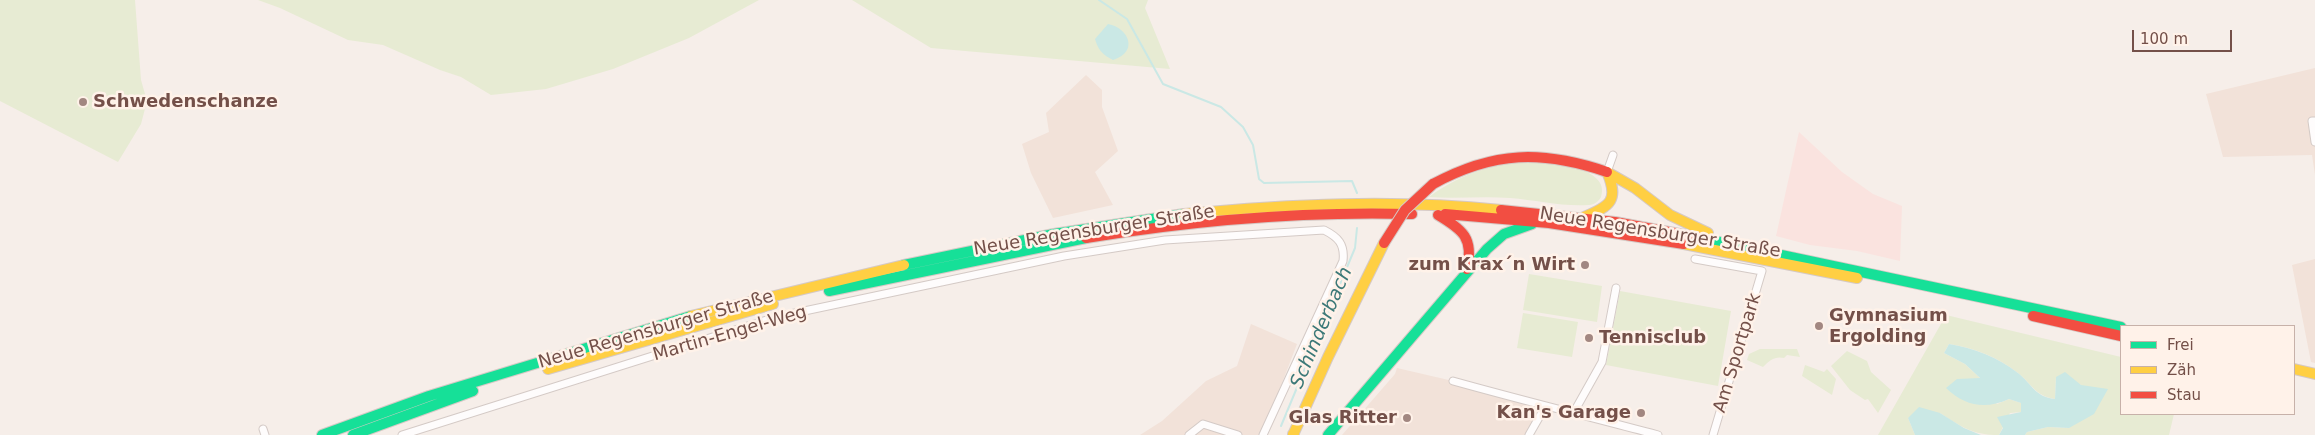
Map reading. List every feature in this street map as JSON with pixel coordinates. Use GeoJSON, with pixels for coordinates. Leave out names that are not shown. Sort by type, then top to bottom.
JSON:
{"type":"FeatureCollection","features":[{"type":"Feature","properties":{"kind":"main road"},"geometry":{"type":"LineString","coordinates":[[1294,435],[1328,357],[1384,243],[1405,210],[1433,184],[1462,167],[1505,157],[1553,157],[1580,163],[1607,172],[1635,188],[1670,215],[1729,242]]}},
{"type":"Feature","properties":{"kind":"main road"},"geometry":{"type":"LineString","coordinates":[[1582,218],[1605,208],[1610,203],[1614,189],[1607,172]]}},
{"type":"Feature","properties":{"kind":"main road","name":"Neue Regensburger Straße"},"geometry":{"type":"LineString","coordinates":[[322,435],[430,396],[708,311],[916,262],[1054,234],[1196,213],[1304,205],[1463,206],[1582,218],[1729,242],[2120,327]]}},
{"type":"Feature","properties":{"kind":"main road"},"geometry":{"type":"LineString","coordinates":[[354,435],[475,391],[776,303],[1058,243],[1159,226],[1239,217],[1341,212],[1436,214],[1540,222],[1747,255],[1953,298],[2120,336]]}},
{"type":"Feature","properties":{"kind":"main road"},"geometry":{"type":"LineString","coordinates":[[1436,214],[1459,228],[1468,240],[1471,256],[1465,274]]}},
{"type":"Feature","properties":{"kind":"main road"},"geometry":{"type":"LineString","coordinates":[[1328,435],[1487,249],[1504,234],[1514,229],[1540,222]]}},
{"type":"Feature","properties":{"kind":"main road"},"geometry":{"type":"LineString","coordinates":[[2295,369],[2315,374]]}},
{"type":"Feature","properties":{"kind":"main road"},"geometry":{"type":"LineString","coordinates":[[2295,377],[2315,383]]}},
{"type":"Feature","properties":{"kind":"street"},"geometry":{"type":"LineString","coordinates":[[2314,121],[2315,142]]}},
{"type":"Feature","properties":{"kind":"street"},"geometry":{"type":"LineString","coordinates":[[1607,172],[1613,154]]}},
{"type":"Feature","properties":{"kind":"street","name":"Martin-Engel-Weg"},"geometry":{"type":"LineString","coordinates":[[402,435],[776,317],[1064,256],[1165,240],[1324,230],[1336,236],[1341,242],[1343,261],[1263,435]]}},
{"type":"Feature","properties":{"kind":"street","name":"Am Sportpark"},"geometry":{"type":"LineString","coordinates":[[1695,259],[1762,271],[1713,435]]}},
{"type":"Feature","properties":{"kind":"street"},"geometry":{"type":"LineString","coordinates":[[1574,412],[1602,362],[1616,288]]}},
{"type":"Feature","properties":{"kind":"street"},"geometry":{"type":"LineString","coordinates":[[1453,381],[1545,407],[1574,412],[1658,435]]}},
{"type":"Feature","properties":{"kind":"street"},"geometry":{"type":"LineString","coordinates":[[1529,435],[1545,407]]}},
{"type":"Feature","properties":{"kind":"street"},"geometry":{"type":"LineString","coordinates":[[1189,435],[1196,427],[1203,424],[1236,435]]}},
{"type":"Feature","properties":{"kind":"shaded area"},"geometry":{"type":"Polygon","coordinates":[[[2315,68],[2315,175],[2312,155],[2223,157],[2206,94],[2315,68]]]}},
{"type":"Feature","properties":{"kind":"shaded area"},"geometry":{"type":"Polygon","coordinates":[[[1086,75],[1102,90],[1102,107],[1118,151],[1095,172],[1113,205],[1053,218],[1031,173],[1022,144],[1049,132],[1046,113],[1086,75]]]}},
{"type":"Feature","properties":{"kind":"shaded area"},"geometry":{"type":"Polygon","coordinates":[[[1799,132],[1842,172],[1873,194],[1902,206],[1900,261],[1857,251],[1810,245],[1776,236],[1799,132]]]}},
{"type":"Feature","properties":{"kind":"shaded area"},"geometry":{"type":"Polygon","coordinates":[[[2315,259],[2315,363],[2311,362],[2292,265],[2315,259]]]}},
{"type":"Feature","properties":{"kind":"shaded area"},"geometry":{"type":"Polygon","coordinates":[[[1251,324],[1297,344],[1262,435],[1140,435],[1162,421],[1206,381],[1237,366],[1251,324]]]}},
{"type":"Feature","properties":{"kind":"shaded area"},"geometry":{"type":"Polygon","coordinates":[[[1397,368],[1453,381],[1545,407],[1529,435],[1342,435],[1395,374],[1397,368]]]}},
{"type":"Feature","properties":{"kind":"green space"},"geometry":{"type":"Polygon","coordinates":[[[0,0],[135,0],[141,80],[147,101],[141,124],[118,162],[0,101],[0,0]]]}},
{"type":"Feature","properties":{"kind":"green space"},"geometry":{"type":"Polygon","coordinates":[[[258,0],[759,0],[689,38],[613,69],[546,89],[491,95],[461,77],[383,45],[348,40],[280,8],[258,0]]]}},
{"type":"Feature","properties":{"kind":"green space"},"geometry":{"type":"Polygon","coordinates":[[[852,0],[1148,0],[1145,8],[1170,69],[931,48],[852,0]]]}},
{"type":"Feature","properties":{"kind":"green space"},"geometry":{"type":"Polygon","coordinates":[[[1529,160],[1562,164],[1588,172],[1597,179],[1602,187],[1601,197],[1593,204],[1579,205],[1510,198],[1429,197],[1452,182],[1476,172],[1529,160]]]}},
{"type":"Feature","properties":{"kind":"green space"},"geometry":{"type":"Polygon","coordinates":[[[1529,274],[1602,286],[1597,322],[1523,310],[1529,274]]]}},
{"type":"Feature","properties":{"kind":"green space"},"geometry":{"type":"Polygon","coordinates":[[[1620,291],[1731,311],[1718,386],[1606,365],[1620,291]]]}},
{"type":"Feature","properties":{"kind":"green space"},"geometry":{"type":"Polygon","coordinates":[[[1523,313],[1578,322],[1572,357],[1517,348],[1523,313]]]}},
{"type":"Feature","properties":{"kind":"green space"},"geometry":{"type":"Polygon","coordinates":[[[1946,315],[2120,357],[2120,415],[2174,415],[2169,435],[2025,435],[2027,432],[2048,427],[2069,428],[2081,385],[2056,377],[2055,399],[2048,398],[2038,393],[2010,367],[1994,358],[1968,348],[1949,344],[1944,353],[1965,364],[1981,379],[1974,380],[1997,404],[2009,399],[2021,403],[2021,412],[2010,413],[1999,435],[1974,432],[1940,413],[1908,418],[1915,435],[1878,435],[1946,315]]]}},
{"type":"Feature","properties":{"kind":"green space"},"geometry":{"type":"Polygon","coordinates":[[[1760,349],[1797,349],[1800,357],[1787,355],[1784,358],[1775,358],[1763,367],[1747,360],[1749,354],[1760,349]]]}},
{"type":"Feature","properties":{"kind":"green space"},"geometry":{"type":"Polygon","coordinates":[[[1847,351],[1867,361],[1871,372],[1891,390],[1878,413],[1868,399],[1865,400],[1850,390],[1831,366],[1847,351]]]}},
{"type":"Feature","properties":{"kind":"green space"},"geometry":{"type":"Polygon","coordinates":[[[1805,365],[1824,372],[1827,369],[1836,379],[1832,395],[1802,376],[1805,365]]]}},
{"type":"Feature","properties":{"kind":"water"},"geometry":{"type":"Polygon","coordinates":[[[1108,24],[1121,30],[1128,40],[1126,52],[1113,60],[1101,52],[1095,39],[1108,24]]]}},
{"type":"Feature","properties":{"kind":"water"},"geometry":{"type":"Polygon","coordinates":[[[1949,344],[1976,351],[2002,362],[2018,373],[2038,393],[2048,398],[2055,399],[2056,377],[2065,372],[2081,385],[2108,389],[2094,414],[2069,428],[2048,427],[2027,432],[2025,435],[1999,435],[2003,428],[1997,417],[2021,412],[2021,403],[2009,399],[1992,404],[1976,404],[1960,399],[1953,394],[1946,388],[1957,379],[1980,378],[1965,364],[1944,353],[1949,344]]]}},
{"type":"Feature","properties":{"kind":"water"},"geometry":{"type":"Polygon","coordinates":[[[1919,407],[1940,413],[1964,428],[1981,435],[1915,435],[1908,418],[1919,407]]]}},
{"type":"Feature","properties":{"kind":"waterway","name":"Schinderbach"},"geometry":{"type":"LineString","coordinates":[[1099,0],[1127,19],[1163,84],[1221,107],[1243,127],[1253,145],[1259,179],[1264,183],[1352,181],[1357,193]]}},
{"type":"Feature","properties":{"kind":"waterway","name":"Schinderbach"},"geometry":{"type":"LineString","coordinates":[[1281,426],[1355,248],[1357,228]]}},
{"type":"Feature","properties":{"kind":"traffic: fast"},"geometry":{"type":"LineString","coordinates":[[904,265],[1054,234],[1184,214]]}},
{"type":"Feature","properties":{"kind":"traffic: fast"},"geometry":{"type":"LineString","coordinates":[[1328,435],[1487,249],[1504,234],[1532,224]]}},
{"type":"Feature","properties":{"kind":"traffic: fast"},"geometry":{"type":"LineString","coordinates":[[829,291],[1086,238]]}},
{"type":"Feature","properties":{"kind":"traffic: fast"},"geometry":{"type":"LineString","coordinates":[[1701,238],[2120,327]]}},
{"type":"Feature","properties":{"kind":"traffic: fast"},"geometry":{"type":"LineString","coordinates":[[322,435],[429,396],[691,316]]}},
{"type":"Feature","properties":{"kind":"traffic: fast"},"geometry":{"type":"LineString","coordinates":[[353,435],[473,391]]}},
{"type":"Feature","properties":{"kind":"traffic: slow"},"geometry":{"type":"LineString","coordinates":[[1607,172],[1635,188],[1670,215],[1708,233]]}},
{"type":"Feature","properties":{"kind":"traffic: slow"},"geometry":{"type":"LineString","coordinates":[[1584,217],[1601,209],[1610,201],[1612,189],[1607,172]]}},
{"type":"Feature","properties":{"kind":"traffic: slow"},"geometry":{"type":"LineString","coordinates":[[1184,214],[1302,205],[1342,204],[1422,205],[1501,210]]}},
{"type":"Feature","properties":{"kind":"traffic: slow"},"geometry":{"type":"LineString","coordinates":[[1293,435],[1328,357],[1384,243]]}},
{"type":"Feature","properties":{"kind":"traffic: slow"},"geometry":{"type":"LineString","coordinates":[[1684,244],[1857,278]]}},
{"type":"Feature","properties":{"kind":"traffic: slow"},"geometry":{"type":"LineString","coordinates":[[691,316],[904,265]]}},
{"type":"Feature","properties":{"kind":"traffic: slow"},"geometry":{"type":"LineString","coordinates":[[548,369],[773,304]]}},
{"type":"Feature","properties":{"kind":"traffic: slow"},"geometry":{"type":"LineString","coordinates":[[2295,369],[2315,374]]}},
{"type":"Feature","properties":{"kind":"traffic: jam"},"geometry":{"type":"LineString","coordinates":[[1433,184],[1477,165],[1518,157],[1561,160],[1607,172]]}},
{"type":"Feature","properties":{"kind":"traffic: jam"},"geometry":{"type":"LineString","coordinates":[[1384,243],[1405,210],[1433,184]]}},
{"type":"Feature","properties":{"kind":"traffic: jam"},"geometry":{"type":"LineString","coordinates":[[1501,210],[1615,222],[1701,238]]}},
{"type":"Feature","properties":{"kind":"traffic: jam"},"geometry":{"type":"LineString","coordinates":[[1086,238],[1168,226],[1249,218],[1330,214],[1412,214]]}},
{"type":"Feature","properties":{"kind":"traffic: jam"},"geometry":{"type":"LineString","coordinates":[[1445,214],[1549,223],[1684,244]]}},
{"type":"Feature","properties":{"kind":"traffic: jam"},"geometry":{"type":"LineString","coordinates":[[1438,215],[1454,225],[1465,236],[1469,250],[1467,269]]}},
{"type":"Feature","properties":{"kind":"traffic: jam"},"geometry":{"type":"LineString","coordinates":[[2033,316],[2120,336]]}},
{"type":"Feature","properties":{"kind":"place","name":"Schwedenschanze"},"geometry":{"type":"Point","coordinates":[83,102]}},
{"type":"Feature","properties":{"kind":"place","name":"zum Krax´n Wirt"},"geometry":{"type":"Point","coordinates":[1585,265]}},
{"type":"Feature","properties":{"kind":"place","name":"Gymnasium Ergolding"},"geometry":{"type":"Point","coordinates":[1819,326]}},
{"type":"Feature","properties":{"kind":"place","name":"Tennisclub"},"geometry":{"type":"Point","coordinates":[1589,338]}},
{"type":"Feature","properties":{"kind":"place","name":"Kan's Garage"},"geometry":{"type":"Point","coordinates":[1641,413]}},
{"type":"Feature","properties":{"kind":"place","name":"Glas Ritter"},"geometry":{"type":"Point","coordinates":[1407,418]}}]}
